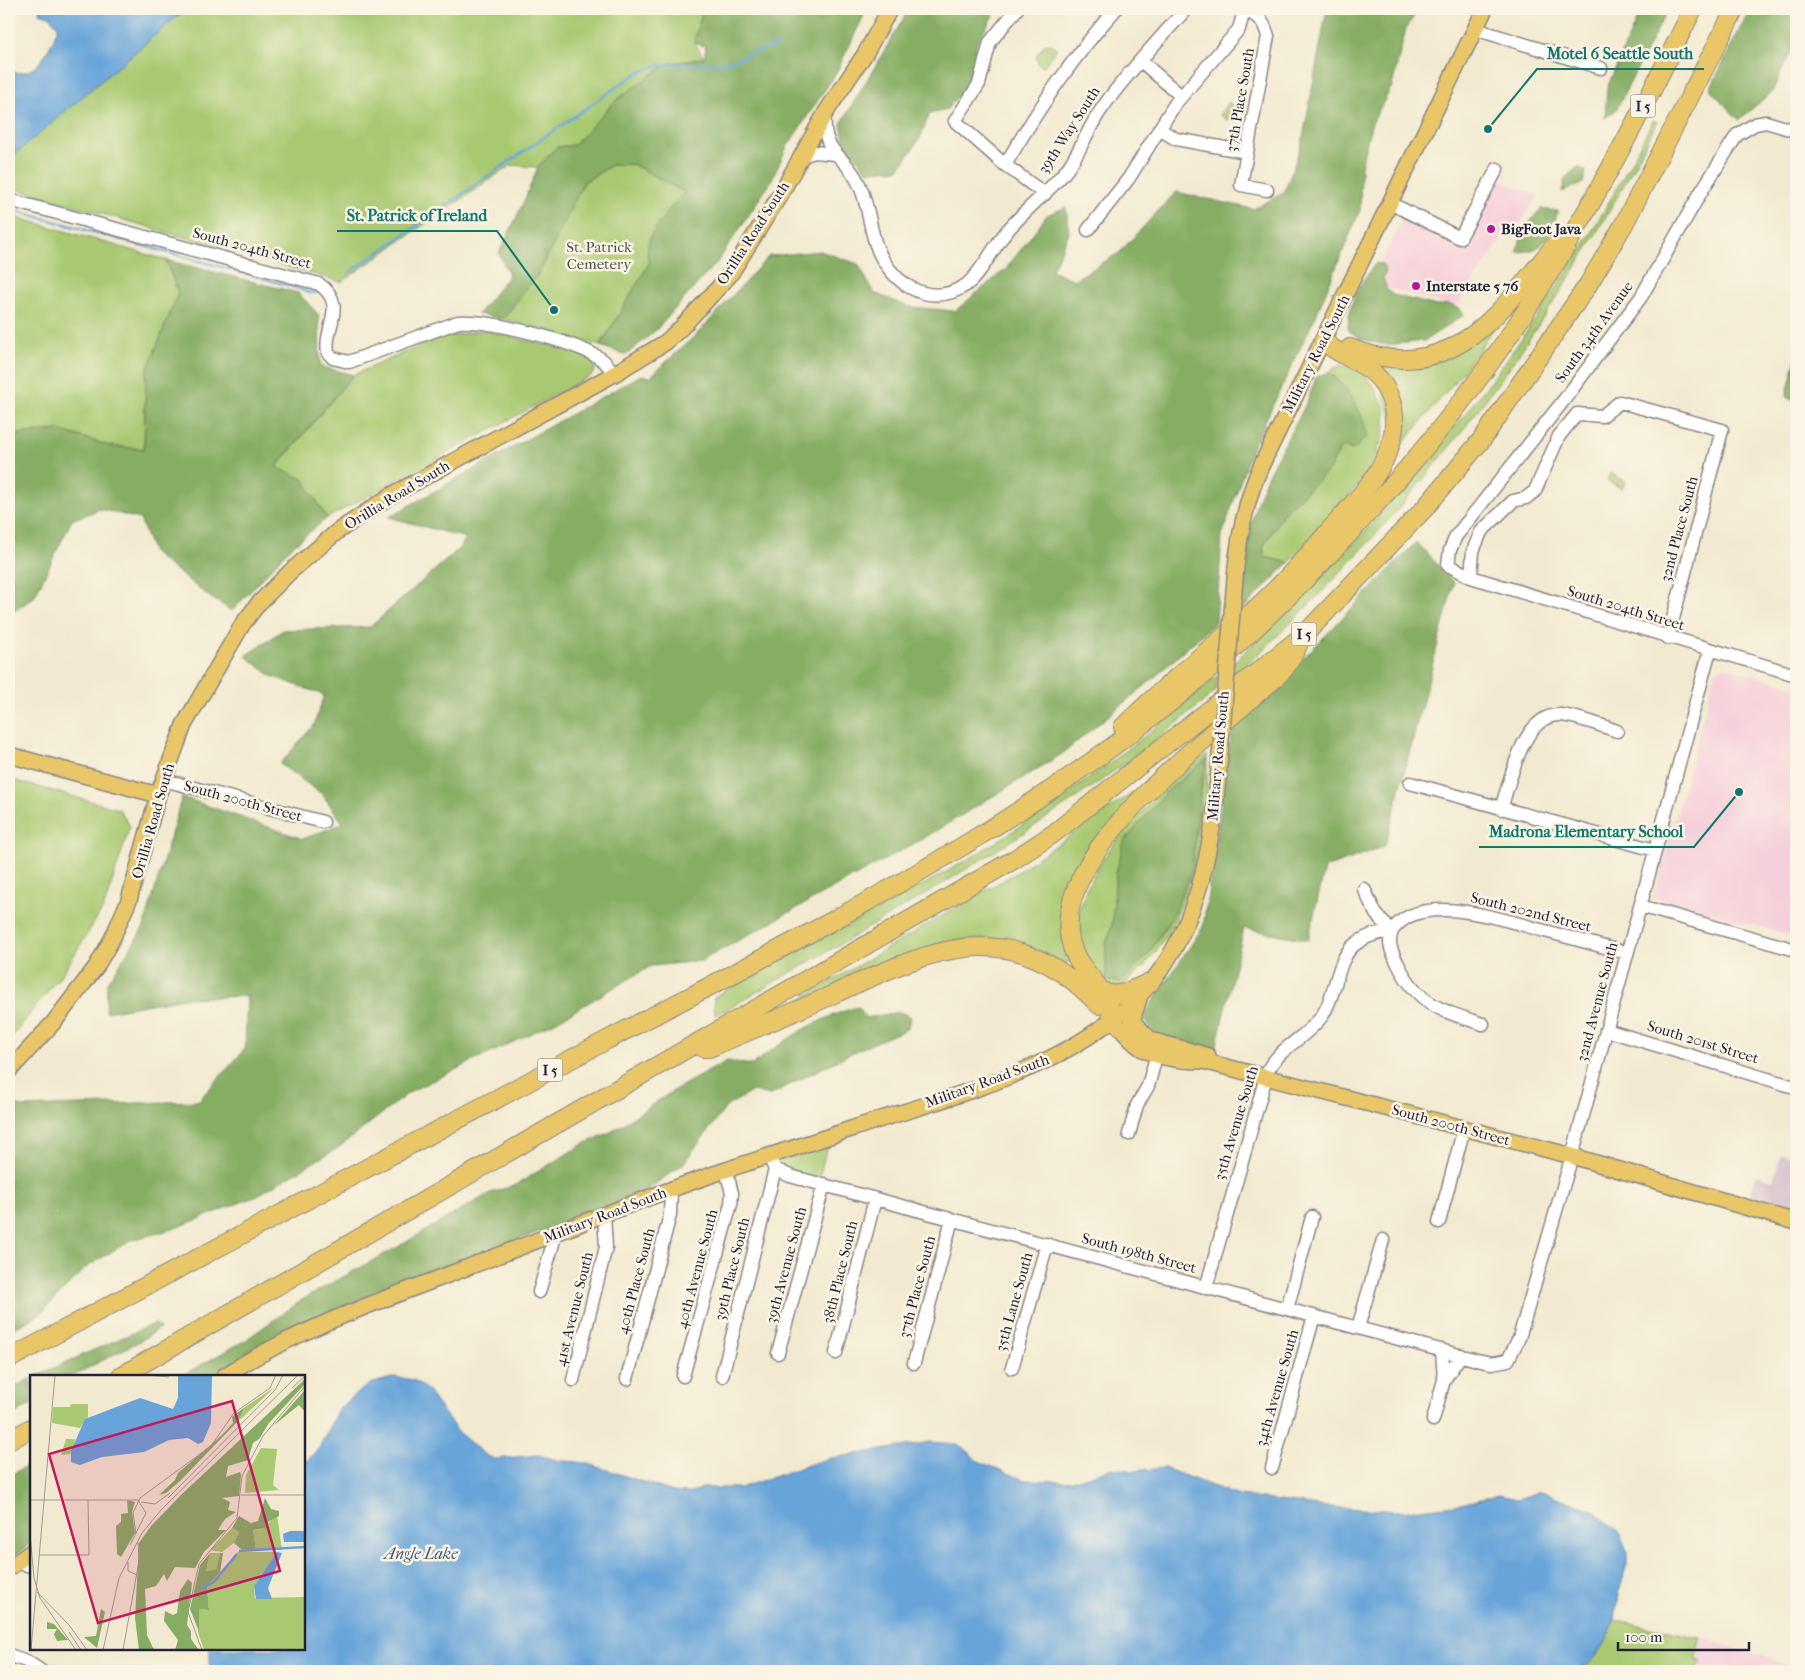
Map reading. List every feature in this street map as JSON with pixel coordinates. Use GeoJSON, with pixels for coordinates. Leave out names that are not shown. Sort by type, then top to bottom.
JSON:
{"type":"FeatureCollection","features":[{"type":"Feature","properties":{"kind":"highway","name":"I 5"},"geometry":{"type":"LineString","coordinates":[[9,1359],[502,1095],[825,926],[992,830],[1043,798],[1163,708],[1237,645],[1294,589],[1377,502],[1495,356],[1544,283],[1591,201],[1693,9]]}},
{"type":"Feature","properties":{"kind":"highway","name":"I 5"},"geometry":{"type":"LineString","coordinates":[[123,1375],[1015,860],[1053,834],[1305,634],[1425,508],[1483,438],[1526,378],[1588,285],[1624,224],[1735,9]]}},
{"type":"Feature","properties":{"kind":"highway"},"geometry":{"type":"LineString","coordinates":[[1323,341],[1336,342],[1375,356],[1400,359],[1426,356],[1453,348],[1475,335],[1497,314],[1591,201]]}},
{"type":"Feature","properties":{"kind":"highway"},"geometry":{"type":"LineString","coordinates":[[1084,767],[1144,705],[1267,597],[1371,483],[1384,460],[1391,441],[1394,421],[1393,405],[1388,391],[1371,369],[1335,352],[1323,341]]}},
{"type":"Feature","properties":{"kind":"highway"},"geometry":{"type":"LineString","coordinates":[[1113,1020],[1107,1000],[1077,962],[1069,933],[1071,904],[1085,870],[1110,833],[1158,783],[1284,669],[1305,634]]}},
{"type":"Feature","properties":{"kind":"highway"},"geometry":{"type":"LineString","coordinates":[[695,1044],[709,1048],[908,961],[942,951],[970,947],[1009,950],[1047,963],[1083,988],[1113,1020]]}},
{"type":"Feature","properties":{"kind":"highway"},"geometry":{"type":"LineString","coordinates":[[1099,989],[1107,994],[1117,996],[1145,989]]}},
{"type":"Feature","properties":{"kind":"highway"},"geometry":{"type":"LineString","coordinates":[[9,1441],[30,1429]]}},
{"type":"Feature","properties":{"kind":"main road","name":"Orillia Road South"},"geometry":{"type":"LineString","coordinates":[[9,1071],[54,1022],[96,967],[112,940],[129,900],[158,795],[188,717],[242,625],[258,604],[291,571],[338,531],[390,496],[614,374],[666,342],[729,276],[780,195],[826,112],[865,54],[890,9]]}},
{"type":"Feature","properties":{"kind":"main road","name":"Military Road South"},"geometry":{"type":"LineString","coordinates":[[226,1375],[305,1330],[726,1170],[772,1163],[1012,1075],[1060,1055],[1113,1020],[1145,989],[1169,960],[1191,913],[1216,807],[1234,578],[1239,539],[1249,493],[1298,387],[1323,341],[1485,9]]}},
{"type":"Feature","properties":{"kind":"main road"},"geometry":{"type":"LineString","coordinates":[[9,755],[158,795]]}},
{"type":"Feature","properties":{"kind":"main road"},"geometry":{"type":"LineString","coordinates":[[1145,989],[1132,1021],[1146,1037],[1218,1059],[1223,1067]]}},
{"type":"Feature","properties":{"kind":"main road","name":"South 200th Street"},"geometry":{"type":"LineString","coordinates":[[1113,1020],[1142,1048],[1157,1054],[1185,1061],[1203,1061],[1572,1156],[1796,1222]]}},
{"type":"Feature","properties":{"kind":"main road"},"geometry":{"type":"LineString","coordinates":[[19,1566],[30,1553]]}},
{"type":"Feature","properties":{"kind":"street"},"geometry":{"type":"LineString","coordinates":[[1017,9],[990,42],[980,84],[955,121],[1006,165],[1045,194]]}},
{"type":"Feature","properties":{"kind":"street"},"geometry":{"type":"LineString","coordinates":[[1006,165],[1040,104],[1083,45],[1116,9]]}},
{"type":"Feature","properties":{"kind":"street","name":"39th Way South"},"geometry":{"type":"LineString","coordinates":[[835,154],[851,170],[859,184],[876,246],[886,268],[894,277],[919,291],[942,294],[958,289],[972,278],[1007,230],[1045,194],[1074,158],[1101,109],[1186,9]]}},
{"type":"Feature","properties":{"kind":"street"},"geometry":{"type":"LineString","coordinates":[[1088,230],[1130,178],[1181,96],[1239,28],[1243,10]]}},
{"type":"Feature","properties":{"kind":"street","name":"37th Place South"},"geometry":{"type":"LineString","coordinates":[[1243,10],[1258,16],[1268,36],[1241,185],[1267,190]]}},
{"type":"Feature","properties":{"kind":"street"},"geometry":{"type":"LineString","coordinates":[[1475,29],[1601,68]]}},
{"type":"Feature","properties":{"kind":"street"},"geometry":{"type":"LineString","coordinates":[[1141,61],[1181,96]]}},
{"type":"Feature","properties":{"kind":"street"},"geometry":{"type":"LineString","coordinates":[[826,112],[824,130],[829,146],[835,154]]}},
{"type":"Feature","properties":{"kind":"street","name":"South 34th Avenue"},"geometry":{"type":"LineString","coordinates":[[1448,565],[1450,550],[1456,536],[1564,400],[1641,297],[1701,192],[1737,135],[1755,124],[1766,122],[1796,131]]}},
{"type":"Feature","properties":{"kind":"street"},"geometry":{"type":"LineString","coordinates":[[1159,129],[1176,139],[1247,152]]}},
{"type":"Feature","properties":{"kind":"street"},"geometry":{"type":"LineString","coordinates":[[802,156],[814,152],[835,154]]}},
{"type":"Feature","properties":{"kind":"street"},"geometry":{"type":"LineString","coordinates":[[1390,204],[1460,238],[1497,169]]}},
{"type":"Feature","properties":{"kind":"street","name":"South 204th Street"},"geometry":{"type":"LineString","coordinates":[[9,200],[320,284],[330,295],[335,314],[328,342],[328,353],[342,362],[349,362],[414,337],[469,321],[526,332],[583,350],[601,359],[614,374]]}},
{"type":"Feature","properties":{"kind":"street","name":"32nd Place South"},"geometry":{"type":"LineString","coordinates":[[1471,577],[1473,551],[1481,532],[1513,500],[1526,498],[1535,491],[1559,436],[1577,414],[1602,416],[1620,402],[1722,430],[1668,638]]}},
{"type":"Feature","properties":{"kind":"street","name":"South 204th Street"},"geometry":{"type":"LineString","coordinates":[[1448,565],[1471,577],[1796,676]]}},
{"type":"Feature","properties":{"kind":"street","name":"32nd Avenue South"},"geometry":{"type":"LineString","coordinates":[[1508,1360],[1519,1338],[1572,1156],[1710,650]]}},
{"type":"Feature","properties":{"kind":"street"},"geometry":{"type":"LineString","coordinates":[[1501,809],[1522,746],[1539,722],[1559,715],[1582,719],[1617,731]]}},
{"type":"Feature","properties":{"kind":"street","name":"South 200th Street"},"geometry":{"type":"LineString","coordinates":[[164,780],[323,822]]}},
{"type":"Feature","properties":{"kind":"street"},"geometry":{"type":"LineString","coordinates":[[1410,783],[1655,850]]}},
{"type":"Feature","properties":{"kind":"street"},"geometry":{"type":"LineString","coordinates":[[1364,890],[1376,914],[1392,931],[1389,943],[1392,952],[1417,994],[1438,1009],[1483,1024]]}},
{"type":"Feature","properties":{"kind":"street"},"geometry":{"type":"LineString","coordinates":[[1640,906],[1796,950]]}},
{"type":"Feature","properties":{"kind":"street","name":"South 202nd Street"},"geometry":{"type":"LineString","coordinates":[[1392,931],[1401,920],[1419,914],[1460,911],[1491,917],[1627,953]]}},
{"type":"Feature","properties":{"kind":"street","name":"35th Avenue South"},"geometry":{"type":"LineString","coordinates":[[1206,1288],[1265,1077],[1272,1062],[1278,1055],[1305,1035],[1324,1014],[1332,998],[1343,961],[1352,947],[1366,937],[1392,931]]}},
{"type":"Feature","properties":{"kind":"street","name":"South 201st Street"},"geometry":{"type":"LineString","coordinates":[[1606,1030],[1791,1086]]}},
{"type":"Feature","properties":{"kind":"street"},"geometry":{"type":"LineString","coordinates":[[1129,1134],[1137,1105],[1148,1086],[1157,1054]]}},
{"type":"Feature","properties":{"kind":"street"},"geometry":{"type":"LineString","coordinates":[[1439,1222],[1464,1128]]}},
{"type":"Feature","properties":{"kind":"street","name":"South 198th Street"},"geometry":{"type":"LineString","coordinates":[[772,1163],[790,1176],[1206,1288],[1492,1363],[1508,1360]]}},
{"type":"Feature","properties":{"kind":"street","name":"39th Place South"},"geometry":{"type":"LineString","coordinates":[[722,1376],[772,1163]]}},
{"type":"Feature","properties":{"kind":"street","name":"40th Avenue South"},"geometry":{"type":"LineString","coordinates":[[683,1376],[731,1204],[732,1193],[726,1170]]}},
{"type":"Feature","properties":{"kind":"street","name":"39th Avenue South"},"geometry":{"type":"LineString","coordinates":[[778,1353],[824,1184]]}},
{"type":"Feature","properties":{"kind":"street","name":"40th Place South"},"geometry":{"type":"LineString","coordinates":[[627,1379],[670,1215],[672,1190]]}},
{"type":"Feature","properties":{"kind":"street","name":"38th Place South"},"geometry":{"type":"LineString","coordinates":[[836,1353],[875,1199]]}},
{"type":"Feature","properties":{"kind":"street","name":"41st Avenue South"},"geometry":{"type":"LineString","coordinates":[[573,1380],[606,1246],[604,1216]]}},
{"type":"Feature","properties":{"kind":"street"},"geometry":{"type":"LineString","coordinates":[[1288,1309],[1312,1216]]}},
{"type":"Feature","properties":{"kind":"street","name":"37th Place South"},"geometry":{"type":"LineString","coordinates":[[914,1364],[952,1219]]}},
{"type":"Feature","properties":{"kind":"street"},"geometry":{"type":"LineString","coordinates":[[539,1292],[556,1234]]}},
{"type":"Feature","properties":{"kind":"street"},"geometry":{"type":"LineString","coordinates":[[1358,1328],[1383,1240]]}},
{"type":"Feature","properties":{"kind":"street","name":"35th Lane South"},"geometry":{"type":"LineString","coordinates":[[1012,1368],[1047,1244]]}},
{"type":"Feature","properties":{"kind":"street","name":"34th Avenue South"},"geometry":{"type":"LineString","coordinates":[[1272,1468],[1314,1316]]}},
{"type":"Feature","properties":{"kind":"street"},"geometry":{"type":"LineString","coordinates":[[1442,1350],[1444,1380]]}},
{"type":"Feature","properties":{"kind":"street"},"geometry":{"type":"LineString","coordinates":[[1433,1420],[1444,1380],[1461,1355]]}},
{"type":"Feature","properties":{"kind":"street"},"geometry":{"type":"LineString","coordinates":[[9,1655],[26,1660],[41,1671]]}},
{"type":"Feature","properties":{"kind":"shaded area"},"geometry":{"type":"Polygon","coordinates":[[[1496,179],[1538,196],[1510,237],[1505,234],[1456,307],[1370,283],[1402,220],[1459,246],[1470,234],[1471,228],[1496,179]]]}},
{"type":"Feature","properties":{"kind":"shaded area"},"geometry":{"type":"Polygon","coordinates":[[[1727,667],[1796,687],[1796,937],[1653,897],[1716,672],[1720,668],[1727,667]]]}},
{"type":"Feature","properties":{"kind":"shaded area"},"geometry":{"type":"Polygon","coordinates":[[[1796,1132],[1796,1212],[1750,1198],[1756,1175],[1773,1180],[1781,1154],[1789,1156],[1796,1132]]]}},
{"type":"Feature","properties":{"kind":"shaded area"},"geometry":{"type":"Polygon","coordinates":[[[1701,1638],[1796,1667],[1796,1671],[1694,1671],[1700,1661],[1695,1658],[1701,1638]]]}},
{"type":"Feature","properties":{"kind":"green space"},"geometry":{"type":"Polygon","coordinates":[[[186,9],[703,9],[694,42],[704,58],[666,64],[615,101],[574,145],[557,147],[538,167],[511,165],[341,282],[9,187],[9,159],[186,9]]]}},
{"type":"Feature","properties":{"kind":"green space"},"geometry":{"type":"Polygon","coordinates":[[[703,9],[867,9],[836,73],[787,147],[769,185],[718,261],[656,330],[626,355],[600,346],[649,264],[648,244],[652,235],[684,192],[633,164],[612,165],[584,182],[539,273],[503,319],[478,314],[509,275],[499,253],[522,206],[538,167],[557,147],[574,145],[615,101],[666,64],[704,58],[706,47],[694,42],[703,9]]]}},
{"type":"Feature","properties":{"kind":"green space"},"geometry":{"type":"Polygon","coordinates":[[[909,9],[997,9],[977,42],[968,83],[947,109],[930,113],[920,138],[899,169],[867,171],[845,144],[841,124],[909,9]]]}},
{"type":"Feature","properties":{"kind":"green space"},"geometry":{"type":"Polygon","coordinates":[[[1327,9],[1419,9],[1406,28],[1392,86],[1371,125],[1361,166],[1360,210],[1317,313],[1250,453],[1222,535],[1216,622],[1147,684],[1062,754],[924,838],[701,961],[651,966],[557,1021],[411,1091],[338,1148],[254,1197],[173,1229],[131,1240],[88,1266],[39,1315],[9,1331],[9,1103],[22,1107],[198,1101],[245,1049],[247,996],[184,998],[106,1012],[107,984],[144,927],[182,797],[303,839],[343,823],[322,794],[280,764],[314,725],[324,695],[271,676],[246,656],[283,630],[370,627],[461,547],[466,538],[389,517],[641,375],[650,377],[700,331],[769,256],[820,251],[858,264],[874,293],[910,307],[955,311],[1006,269],[1047,215],[1066,207],[1069,233],[1052,270],[1074,280],[1119,253],[1176,192],[1253,209],[1284,193],[1302,143],[1327,9]]]}},
{"type":"Feature","properties":{"kind":"green space"},"geometry":{"type":"Polygon","coordinates":[[[1641,9],[1668,9],[1616,110],[1605,118],[1607,88],[1641,9]]]}},
{"type":"Feature","properties":{"kind":"green space"},"geometry":{"type":"Polygon","coordinates":[[[1750,9],[1796,9],[1796,36],[1794,45],[1772,92],[1739,120],[1710,89],[1750,9]]]}},
{"type":"Feature","properties":{"kind":"green space"},"geometry":{"type":"Polygon","coordinates":[[[1051,44],[1057,48],[1043,67],[1038,63],[1036,56],[1044,45],[1051,44]]]}},
{"type":"Feature","properties":{"kind":"green space"},"geometry":{"type":"Polygon","coordinates":[[[1228,102],[1235,107],[1235,114],[1232,119],[1227,120],[1220,115],[1228,102]]]}},
{"type":"Feature","properties":{"kind":"green space"},"geometry":{"type":"Polygon","coordinates":[[[1653,120],[1657,122],[1616,199],[1571,275],[1523,348],[1471,419],[1416,488],[1358,554],[1297,617],[1233,677],[1234,662],[1356,541],[1414,477],[1468,410],[1520,341],[1568,270],[1612,196],[1653,120]]]}},
{"type":"Feature","properties":{"kind":"green space","name":"St. Patrick Cemetery"},"geometry":{"type":"Polygon","coordinates":[[[633,164],[684,192],[649,238],[649,264],[600,346],[503,319],[539,273],[584,182],[612,165],[633,164]]]}},
{"type":"Feature","properties":{"kind":"green space"},"geometry":{"type":"Polygon","coordinates":[[[1578,167],[1586,171],[1583,183],[1562,192],[1565,178],[1578,167]]]}},
{"type":"Feature","properties":{"kind":"green space"},"geometry":{"type":"Polygon","coordinates":[[[1541,209],[1558,211],[1549,235],[1540,246],[1517,252],[1526,229],[1541,209]]]}},
{"type":"Feature","properties":{"kind":"green space"},"geometry":{"type":"Polygon","coordinates":[[[9,215],[166,260],[178,293],[146,373],[144,449],[110,446],[59,430],[19,434],[9,447],[9,215]]]}},
{"type":"Feature","properties":{"kind":"green space"},"geometry":{"type":"Polygon","coordinates":[[[166,260],[298,293],[319,315],[320,366],[353,375],[276,467],[303,479],[327,518],[289,549],[232,611],[210,597],[153,553],[140,519],[100,509],[72,520],[34,597],[9,615],[9,447],[19,434],[59,430],[110,446],[144,449],[146,373],[178,293],[166,260]]]}},
{"type":"Feature","properties":{"kind":"green space"},"geometry":{"type":"Polygon","coordinates":[[[1376,263],[1382,264],[1386,272],[1383,278],[1387,290],[1393,295],[1437,306],[1448,304],[1460,309],[1464,315],[1424,341],[1386,345],[1360,339],[1348,330],[1350,311],[1359,287],[1376,263]]]}},
{"type":"Feature","properties":{"kind":"green space"},"geometry":{"type":"Polygon","coordinates":[[[1494,328],[1470,363],[1389,461],[1398,435],[1370,358],[1470,344],[1494,328]]]}},
{"type":"Feature","properties":{"kind":"green space"},"geometry":{"type":"Polygon","coordinates":[[[482,330],[578,352],[594,362],[595,370],[592,375],[327,518],[303,479],[276,468],[353,375],[435,339],[482,330]]]}},
{"type":"Feature","properties":{"kind":"green space"},"geometry":{"type":"Polygon","coordinates":[[[1796,358],[1796,400],[1786,397],[1796,358]]]}},
{"type":"Feature","properties":{"kind":"green space"},"geometry":{"type":"Polygon","coordinates":[[[1340,365],[1354,369],[1364,375],[1376,389],[1384,405],[1384,431],[1377,452],[1366,473],[1352,493],[1289,563],[1265,557],[1263,547],[1284,512],[1329,470],[1341,447],[1340,381],[1328,372],[1340,365]]]}},
{"type":"Feature","properties":{"kind":"green space"},"geometry":{"type":"Polygon","coordinates":[[[1328,372],[1343,385],[1354,400],[1368,436],[1354,450],[1341,447],[1329,470],[1284,512],[1263,547],[1265,557],[1289,563],[1240,612],[1246,551],[1261,491],[1274,462],[1304,407],[1316,377],[1328,372]]]}},
{"type":"Feature","properties":{"kind":"green space"},"geometry":{"type":"Polygon","coordinates":[[[1611,473],[1626,482],[1622,489],[1607,480],[1611,473]]]}},
{"type":"Feature","properties":{"kind":"green space"},"geometry":{"type":"Polygon","coordinates":[[[1416,542],[1454,582],[1385,846],[1325,868],[1308,940],[1244,928],[1215,1052],[1156,1035],[1143,1017],[1203,927],[1232,732],[1416,542]]]}},
{"type":"Feature","properties":{"kind":"green space"},"geometry":{"type":"Polygon","coordinates":[[[1217,676],[1216,691],[1098,783],[1036,825],[909,904],[715,1016],[714,997],[907,894],[1003,838],[1098,772],[1217,676]]]}},
{"type":"Feature","properties":{"kind":"green space"},"geometry":{"type":"Polygon","coordinates":[[[1207,755],[1204,818],[1190,883],[1178,914],[1162,942],[1142,967],[1119,988],[1107,986],[1097,974],[1080,946],[1077,930],[1080,906],[1090,881],[1105,856],[1124,831],[1145,808],[1188,769],[1207,755]],[[1206,760],[1116,873],[1112,926],[1106,943],[1106,981],[1196,821],[1206,760]]]}},
{"type":"Feature","properties":{"kind":"green space"},"geometry":{"type":"Polygon","coordinates":[[[1207,759],[1200,793],[1192,871],[1172,917],[1148,955],[1121,982],[1106,981],[1106,943],[1112,926],[1116,873],[1124,841],[1166,792],[1207,759]]]}},
{"type":"Feature","properties":{"kind":"green space"},"geometry":{"type":"Polygon","coordinates":[[[1166,770],[1071,882],[1061,915],[1069,959],[1067,964],[1034,948],[994,938],[944,942],[780,1011],[1017,872],[1166,770]]]}},
{"type":"Feature","properties":{"kind":"green space"},"geometry":{"type":"Polygon","coordinates":[[[9,779],[119,809],[130,826],[104,907],[64,971],[9,1040],[9,779]]]}},
{"type":"Feature","properties":{"kind":"green space"},"geometry":{"type":"Polygon","coordinates":[[[858,1007],[866,1018],[900,1012],[911,1017],[907,1029],[853,1052],[770,1095],[753,1091],[727,1106],[682,1165],[641,1194],[362,1298],[271,1339],[216,1375],[183,1375],[244,1341],[305,1298],[490,1193],[516,1185],[583,1144],[611,1132],[676,1089],[727,1061],[752,1065],[802,1030],[844,1011],[858,1007]]]}},
{"type":"Feature","properties":{"kind":"green space"},"geometry":{"type":"Polygon","coordinates":[[[827,1145],[819,1179],[784,1168],[781,1165],[785,1158],[827,1145]]]}},
{"type":"Feature","properties":{"kind":"green space"},"geometry":{"type":"Polygon","coordinates":[[[155,1323],[160,1328],[142,1340],[74,1375],[37,1375],[155,1323]]]}},
{"type":"Feature","properties":{"kind":"green space"},"geometry":{"type":"Polygon","coordinates":[[[30,1379],[30,1406],[9,1416],[9,1390],[30,1379]]]}},
{"type":"Feature","properties":{"kind":"green space"},"geometry":{"type":"Polygon","coordinates":[[[30,1464],[30,1544],[9,1560],[9,1476],[30,1464]]]}},
{"type":"Feature","properties":{"kind":"green space"},"geometry":{"type":"Polygon","coordinates":[[[1615,1621],[1701,1638],[1695,1658],[1701,1661],[1694,1671],[1575,1671],[1595,1657],[1604,1644],[1615,1621]]]}},
{"type":"Feature","properties":{"kind":"water"},"geometry":{"type":"Polygon","coordinates":[[[39,9],[186,9],[9,159],[9,73],[27,71],[36,66],[55,37],[58,26],[49,16],[39,13],[39,9]]]}},
{"type":"Feature","properties":{"kind":"water","name":"Angle Lake"},"geometry":{"type":"Polygon","coordinates":[[[395,1377],[414,1380],[427,1390],[458,1432],[484,1454],[495,1459],[539,1455],[557,1460],[586,1463],[673,1492],[691,1493],[702,1488],[740,1488],[826,1459],[931,1442],[957,1444],[968,1451],[976,1460],[1025,1480],[1072,1481],[1113,1468],[1134,1471],[1164,1468],[1239,1496],[1328,1507],[1400,1511],[1456,1505],[1499,1495],[1518,1499],[1538,1492],[1549,1494],[1592,1510],[1601,1517],[1620,1533],[1627,1551],[1627,1564],[1618,1594],[1615,1621],[1603,1645],[1590,1663],[1575,1671],[210,1671],[210,1650],[305,1650],[305,1462],[319,1448],[337,1411],[348,1400],[370,1384],[395,1377]]]}},
{"type":"Feature","properties":{"kind":"waterway"},"geometry":{"type":"LineString","coordinates":[[350,272],[637,73],[659,65],[724,63],[778,45]]}},
{"type":"Feature","properties":{"kind":"waterway"},"geometry":{"type":"LineString","coordinates":[[9,209],[291,286],[310,293],[320,292]]}},
{"type":"Feature","properties":{"kind":"place","name":"Motel 6 Seattle South"},"geometry":{"type":"Point","coordinates":[1488,129]}},
{"type":"Feature","properties":{"kind":"place","name":"BigFoot Java"},"geometry":{"type":"Point","coordinates":[1491,229]}},
{"type":"Feature","properties":{"kind":"place","name":"Interstate 5 76"},"geometry":{"type":"Point","coordinates":[1416,286]}},
{"type":"Feature","properties":{"kind":"place","name":"St. Patrick of Ireland"},"geometry":{"type":"Point","coordinates":[554,310]}},
{"type":"Feature","properties":{"kind":"place","name":"Madrona Elementary School"},"geometry":{"type":"Point","coordinates":[1739,792]}}]}
